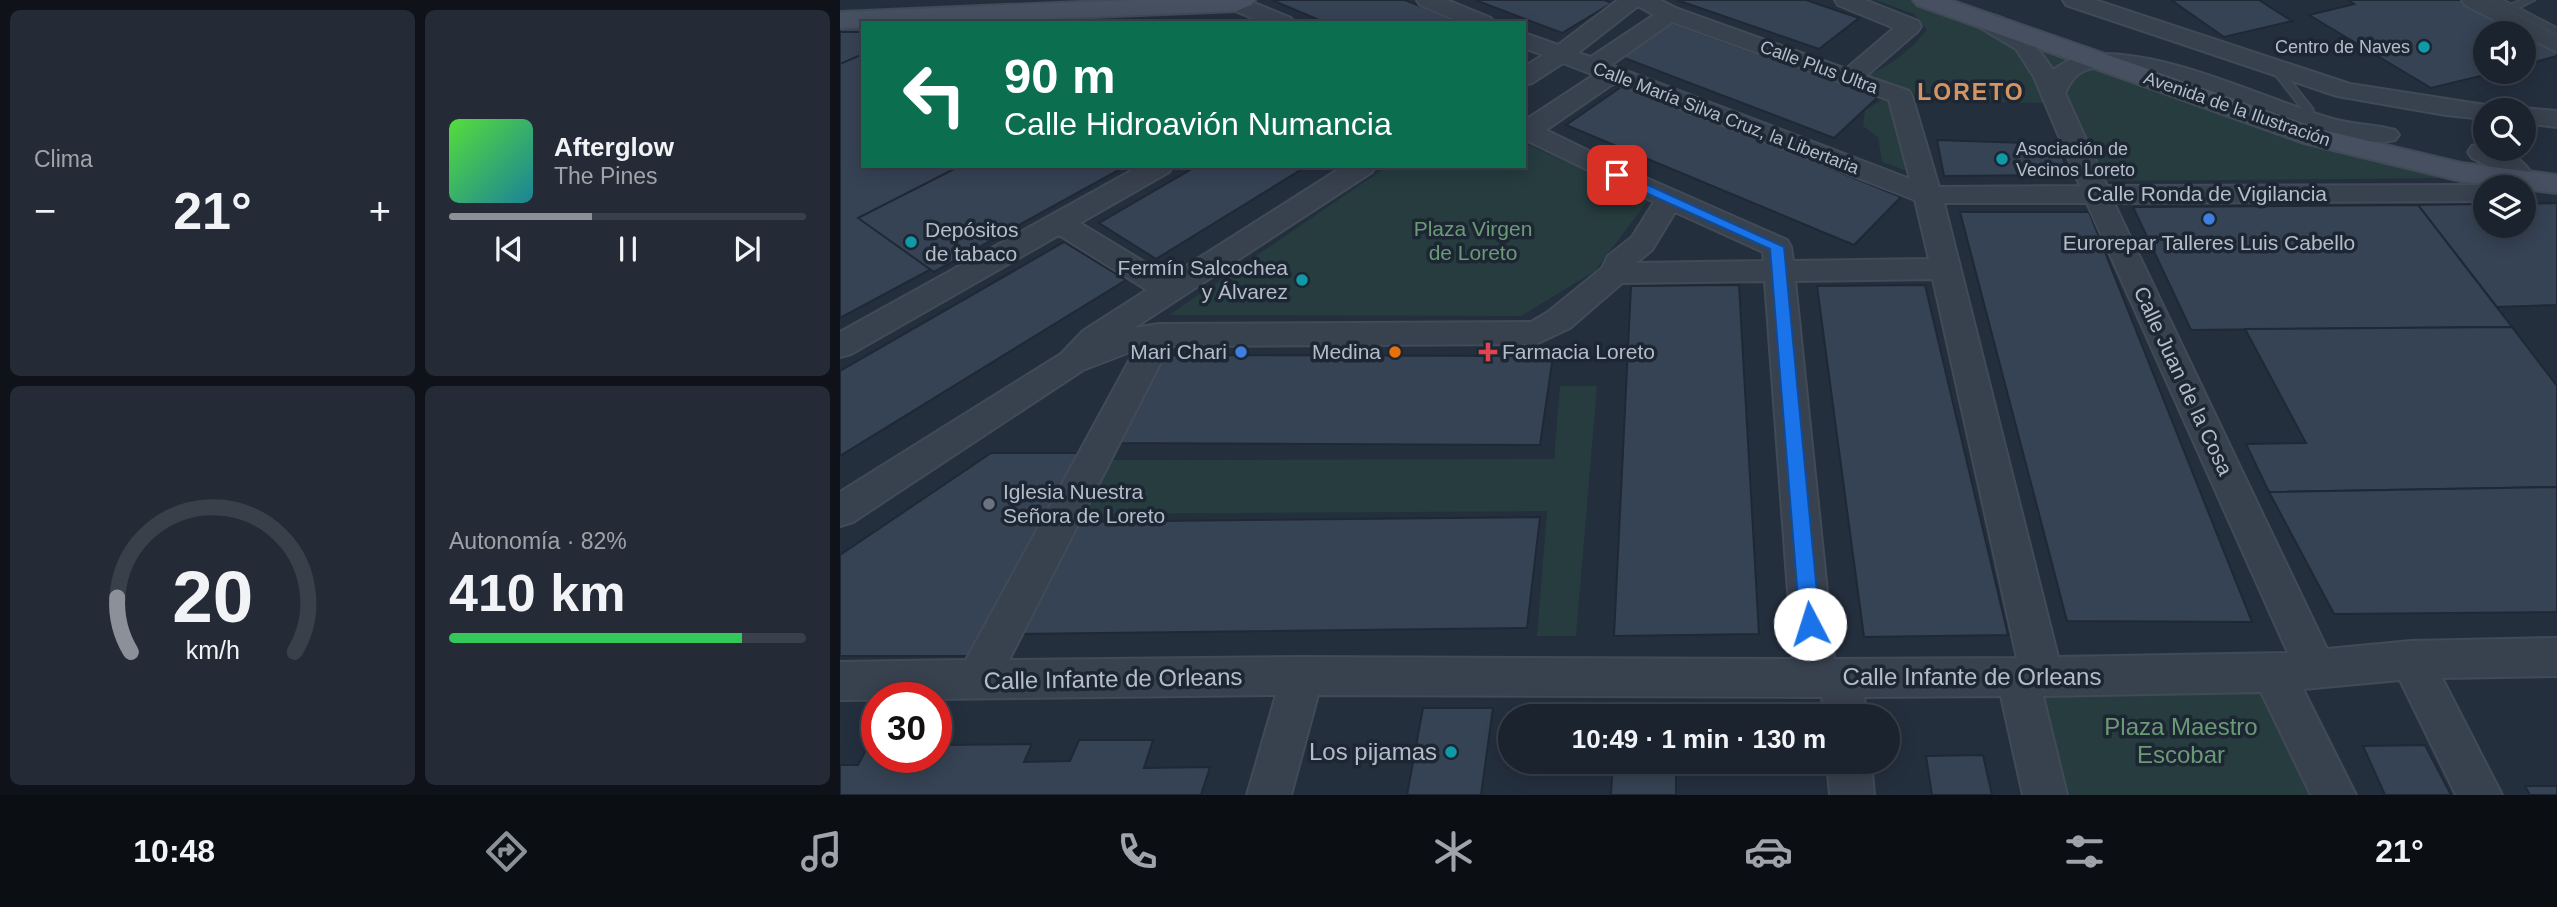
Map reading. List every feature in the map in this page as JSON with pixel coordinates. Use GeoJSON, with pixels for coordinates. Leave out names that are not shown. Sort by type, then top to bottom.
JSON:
{"type":"FeatureCollection","features":[{"type":"Feature","properties":{"kind":"main road","name":"Avenida de la Ilustración"},"geometry":{"type":"LineString","coordinates":[[1926,0],[1985,10],[2386,135],[2473,151]]}},
{"type":"Feature","properties":{"kind":"main road"},"geometry":{"type":"LineString","coordinates":[[843,19],[1239,2]]}},
{"type":"Feature","properties":{"kind":"main road","name":"Avenida de la Ilustración"},"geometry":{"type":"LineString","coordinates":[[1985,10],[2098,60],[2314,137],[2473,175]]}},
{"type":"Feature","properties":{"kind":"main road","name":"Avenida de la Ilustración"},"geometry":{"type":"LineString","coordinates":[[2536,161],[2557,164]]}},
{"type":"Feature","properties":{"kind":"main road","name":"Avenida de la Ilustración"},"geometry":{"type":"LineString","coordinates":[[2536,186],[2557,185]]}},
{"type":"Feature","properties":{"kind":"street"},"geometry":{"type":"LineString","coordinates":[[1428,0],[1478,21]]}},
{"type":"Feature","properties":{"kind":"street"},"geometry":{"type":"LineString","coordinates":[[1526,77],[1560,55],[1632,0]]}},
{"type":"Feature","properties":{"kind":"street","name":"Calle Plus Ultra"},"geometry":{"type":"LineString","coordinates":[[1643,0],[1670,14],[1900,96],[1928,195]]}},
{"type":"Feature","properties":{"kind":"street"},"geometry":{"type":"LineString","coordinates":[[1846,0],[1910,26],[1849,78]]}},
{"type":"Feature","properties":{"kind":"street"},"geometry":{"type":"LineString","coordinates":[[2074,0],[2346,91],[2473,111]]}},
{"type":"Feature","properties":{"kind":"street"},"geometry":{"type":"LineString","coordinates":[[2473,0],[2557,45]]}},
{"type":"Feature","properties":{"kind":"street"},"geometry":{"type":"LineString","coordinates":[[1239,2],[1279,21]]}},
{"type":"Feature","properties":{"kind":"street","name":"Calle Juan de la Cosa"},"geometry":{"type":"LineString","coordinates":[[1985,10],[2024,44],[2038,61],[2315,667]]}},
{"type":"Feature","properties":{"kind":"street"},"geometry":{"type":"LineString","coordinates":[[1670,14],[1526,130],[1777,247],[1833,691]]}},
{"type":"Feature","properties":{"kind":"street","name":"Calle María Silva Cruz, la Libertaria"},"geometry":{"type":"LineString","coordinates":[[1526,41],[1928,195]]}},
{"type":"Feature","properties":{"kind":"street"},"geometry":{"type":"LineString","coordinates":[[2053,93],[2061,75],[2072,68],[2098,60],[2150,66],[2319,124],[2367,135],[2386,135]]}},
{"type":"Feature","properties":{"kind":"street"},"geometry":{"type":"LineString","coordinates":[[2536,117],[2557,119]]}},
{"type":"Feature","properties":{"kind":"street"},"geometry":{"type":"LineString","coordinates":[[2500,161],[2515,168],[2517,175]]}},
{"type":"Feature","properties":{"kind":"street"},"geometry":{"type":"LineString","coordinates":[[840,346],[1156,168]]}},
{"type":"Feature","properties":{"kind":"street"},"geometry":{"type":"LineString","coordinates":[[977,680],[1148,327],[1169,290],[1360,168]]}},
{"type":"Feature","properties":{"kind":"street","name":"Calle Ronda de Vigilancia"},"geometry":{"type":"LineString","coordinates":[[1928,195],[2473,193]]}},
{"type":"Feature","properties":{"kind":"street"},"geometry":{"type":"LineString","coordinates":[[1928,195],[2030,677],[2045,795]]}},
{"type":"Feature","properties":{"kind":"street"},"geometry":{"type":"LineString","coordinates":[[840,511],[1072,362],[1148,327],[1536,332],[1559,320],[1615,273],[1618,263],[1642,243],[1670,198]]}},
{"type":"Feature","properties":{"kind":"street"},"geometry":{"type":"LineString","coordinates":[[1059,223],[1169,290]]}},
{"type":"Feature","properties":{"kind":"street"},"geometry":{"type":"LineString","coordinates":[[1615,273],[1945,269]]}},
{"type":"Feature","properties":{"kind":"street","name":"Calle Infante de Orleans"},"geometry":{"type":"LineString","coordinates":[[840,681],[1302,676],[1833,691],[2030,677],[2273,673],[2411,660],[2557,657]]}},
{"type":"Feature","properties":{"kind":"street"},"geometry":{"type":"LineString","coordinates":[[2411,660],[2480,795]]}},
{"type":"Feature","properties":{"kind":"street"},"geometry":{"type":"LineString","coordinates":[[2273,673],[2334,795]]}},
{"type":"Feature","properties":{"kind":"street"},"geometry":{"type":"LineString","coordinates":[[1269,795],[1302,676]]}},
{"type":"Feature","properties":{"kind":"street"},"geometry":{"type":"LineString","coordinates":[[1850,774],[1852,795]]}},
{"type":"Feature","properties":{"kind":"lane"},"geometry":{"type":"LineString","coordinates":[[2495,0],[2557,32]]}},
{"type":"Feature","properties":{"kind":"lane"},"geometry":{"type":"LineString","coordinates":[[2510,8],[2530,0]]}},
{"type":"Feature","properties":{"kind":"lane"},"geometry":{"type":"LineString","coordinates":[[2277,70],[2309,111]]}},
{"type":"Feature","properties":{"kind":"green space"},"geometry":{"type":"Polygon","coordinates":[[[1875,0],[1910,0],[2079,62],[2046,103],[1929,100],[1866,76],[1899,57],[1927,30],[1914,14],[1875,0]]]}},
{"type":"Feature","properties":{"kind":"green space"},"geometry":{"type":"Polygon","coordinates":[[[2091,67],[2193,101],[2247,124],[2307,144],[2456,178],[2104,181],[2070,118],[2062,84],[2091,67]]]}},
{"type":"Feature","properties":{"kind":"green space"},"geometry":{"type":"Polygon","coordinates":[[[1885,98],[1907,105],[1923,177],[1882,162],[1878,137],[1863,126],[1865,110],[1885,98]]]}},
{"type":"Feature","properties":{"kind":"green space","name":"Plaza Virgen de Loreto"},"geometry":{"type":"Polygon","coordinates":[[[1526,144],[1649,199],[1595,271],[1521,316],[1169,315],[1385,168],[1526,168],[1526,144]]]}},
{"type":"Feature","properties":{"kind":"green space"},"geometry":{"type":"Polygon","coordinates":[[[1560,386],[1597,386],[1576,636],[1537,636],[1547,511],[1076,514],[1105,460],[1554,459],[1560,386]]]}},
{"type":"Feature","properties":{"kind":"green space","name":"Plaza Maestro Escobar"},"geometry":{"type":"Polygon","coordinates":[[[2283,686],[2328,795],[2060,795],[2034,687],[2283,686]]]}},
{"type":"Feature","properties":{"kind":"building"},"geometry":{"type":"Polygon","coordinates":[[[1272,0],[1405,0],[1457,21],[1321,21],[1272,0]]]}},
{"type":"Feature","properties":{"kind":"building"},"geometry":{"type":"Polygon","coordinates":[[[1475,0],[1604,0],[1612,3],[1562,33],[1475,0]]]}},
{"type":"Feature","properties":{"kind":"building"},"geometry":{"type":"Polygon","coordinates":[[[1677,0],[1806,0],[1859,18],[1819,49],[1677,0]]]}},
{"type":"Feature","properties":{"kind":"building"},"geometry":{"type":"Polygon","coordinates":[[[2171,0],[2259,0],[2292,21],[2224,37],[2171,0]]]}},
{"type":"Feature","properties":{"kind":"building","name":"Centro de Naves"},"geometry":{"type":"Polygon","coordinates":[[[2348,0],[2461,0],[2500,21],[2473,21],[2473,78],[2431,88],[2309,15],[2354,4],[2348,0]]]}},
{"type":"Feature","properties":{"kind":"building"},"geometry":{"type":"Polygon","coordinates":[[[1669,22],[1878,97],[1834,138],[1619,56],[1669,22]]]}},
{"type":"Feature","properties":{"kind":"building","name":"Depósitos de tabaco"},"geometry":{"type":"Polygon","coordinates":[[[840,25],[861,26],[861,168],[1119,168],[840,318],[840,25]]]}},
{"type":"Feature","properties":{"kind":"building"},"geometry":{"type":"Polygon","coordinates":[[[840,32],[861,32],[861,55],[840,64],[840,32]]]}},
{"type":"Feature","properties":{"kind":"building"},"geometry":{"type":"Polygon","coordinates":[[[2536,41],[2557,52],[2557,56],[2536,62],[2536,41]]]}},
{"type":"Feature","properties":{"kind":"building"},"geometry":{"type":"Polygon","coordinates":[[[1624,85],[1901,197],[1854,245],[1566,125],[1624,85]]]}},
{"type":"Feature","properties":{"kind":"building","name":"Asociación de Vecinos Loreto"},"geometry":{"type":"Polygon","coordinates":[[[1937,140],[2059,144],[2068,175],[1944,176],[1937,140]]]}},
{"type":"Feature","properties":{"kind":"building"},"geometry":{"type":"Polygon","coordinates":[[[956,168],[1122,168],[934,272],[858,218],[956,168]]]}},
{"type":"Feature","properties":{"kind":"building"},"geometry":{"type":"Polygon","coordinates":[[[1194,168],[1304,168],[1156,259],[1099,223],[1194,168]]]}},
{"type":"Feature","properties":{"kind":"building"},"geometry":{"type":"Polygon","coordinates":[[[2557,203],[2557,305],[2497,307],[2418,205],[2473,204],[2473,238],[2536,238],[2536,204],[2557,203]]]}},
{"type":"Feature","properties":{"kind":"building"},"geometry":{"type":"Polygon","coordinates":[[[2418,205],[2512,327],[2191,330],[2133,207],[2418,205]]]}},
{"type":"Feature","properties":{"kind":"building"},"geometry":{"type":"Polygon","coordinates":[[[1960,212],[2089,212],[2252,622],[2067,621],[1960,212]]]}},
{"type":"Feature","properties":{"kind":"building"},"geometry":{"type":"Polygon","coordinates":[[[1064,242],[1126,280],[840,456],[840,371],[1064,242]]]}},
{"type":"Feature","properties":{"kind":"building"},"geometry":{"type":"Polygon","coordinates":[[[1739,285],[1759,634],[1614,636],[1631,286],[1739,285]]]}},
{"type":"Feature","properties":{"kind":"building"},"geometry":{"type":"Polygon","coordinates":[[[1925,285],[2008,635],[1864,637],[1817,286],[1925,285]]]}},
{"type":"Feature","properties":{"kind":"building"},"geometry":{"type":"Polygon","coordinates":[[[2512,327],[2557,386],[2557,487],[2269,492],[2246,444],[2306,443],[2245,329],[2512,327]]]}},
{"type":"Feature","properties":{"kind":"building"},"geometry":{"type":"Polygon","coordinates":[[[1153,355],[1553,356],[1540,445],[1108,443],[1153,355]]]}},
{"type":"Feature","properties":{"kind":"building","name":"Iglesia Nuestra Señora de Loreto"},"geometry":{"type":"Polygon","coordinates":[[[991,453],[1088,453],[984,656],[840,656],[840,555],[991,453]]]}},
{"type":"Feature","properties":{"kind":"building"},"geometry":{"type":"Polygon","coordinates":[[[2557,487],[2557,612],[2334,614],[2269,492],[2557,487]]]}},
{"type":"Feature","properties":{"kind":"building"},"geometry":{"type":"Polygon","coordinates":[[[1540,517],[1527,628],[1006,634],[1062,522],[1540,517]]]}},
{"type":"Feature","properties":{"kind":"building","name":"Los pijamas"},"geometry":{"type":"Polygon","coordinates":[[[1423,708],[1493,708],[1481,795],[1407,795],[1423,708]]]}},
{"type":"Feature","properties":{"kind":"building"},"geometry":{"type":"Polygon","coordinates":[[[1079,740],[1153,740],[1144,768],[1210,767],[1201,795],[840,795],[840,765],[858,765],[861,759],[861,773],[952,773],[952,745],[1032,744],[1024,762],[1070,761],[1079,740]]]}},
{"type":"Feature","properties":{"kind":"building"},"geometry":{"type":"Polygon","coordinates":[[[2425,745],[2451,795],[2385,795],[2363,746],[2425,745]]]}},
{"type":"Feature","properties":{"kind":"building"},"geometry":{"type":"Polygon","coordinates":[[[1983,755],[1992,795],[1932,795],[1926,756],[1983,755]]]}},
{"type":"Feature","properties":{"kind":"building"},"geometry":{"type":"Polygon","coordinates":[[[1612,774],[1676,774],[1676,795],[1611,795],[1612,774]]]}},
{"type":"Feature","properties":{"kind":"building"},"geometry":{"type":"Polygon","coordinates":[[[2525,786],[2557,786],[2557,795],[2530,795],[2525,786]]]}},
{"type":"Feature","properties":{"kind":"place","name":"Centro de Naves"},"geometry":{"type":"Point","coordinates":[2424,47]}},
{"type":"Feature","properties":{"kind":"place","name":"Asociación de Vecinos Loreto"},"geometry":{"type":"Point","coordinates":[2002,159]}},
{"type":"Feature","properties":{"kind":"place","name":"Eurorepar Talleres Luis Cabello"},"geometry":{"type":"Point","coordinates":[2209,219]}},
{"type":"Feature","properties":{"kind":"place","name":"Depósitos de tabaco"},"geometry":{"type":"Point","coordinates":[911,242]}},
{"type":"Feature","properties":{"kind":"place","name":"Fermín Salcochea y Álvarez"},"geometry":{"type":"Point","coordinates":[1302,280]}},
{"type":"Feature","properties":{"kind":"place","name":"Mari Chari"},"geometry":{"type":"Point","coordinates":[1241,352]}},
{"type":"Feature","properties":{"kind":"place","name":"Medina"},"geometry":{"type":"Point","coordinates":[1395,352]}},
{"type":"Feature","properties":{"kind":"place","name":"Farmacia Loreto"},"geometry":{"type":"Point","coordinates":[1488,352]}},
{"type":"Feature","properties":{"kind":"place","name":"Iglesia Nuestra Señora de Loreto"},"geometry":{"type":"Point","coordinates":[989,504]}},
{"type":"Feature","properties":{"kind":"place","name":"Los pijamas"},"geometry":{"type":"Point","coordinates":[1451,752]}},
{"type":"Feature","properties":{"kind":"district","name":"LORETO"},"geometry":{"type":"Point","coordinates":[1971,92]}},
{"type":"Feature","properties":{"kind":"route"},"geometry":{"type":"LineString","coordinates":[[1617,175],[1777,247],[1810,624]]}}]}
